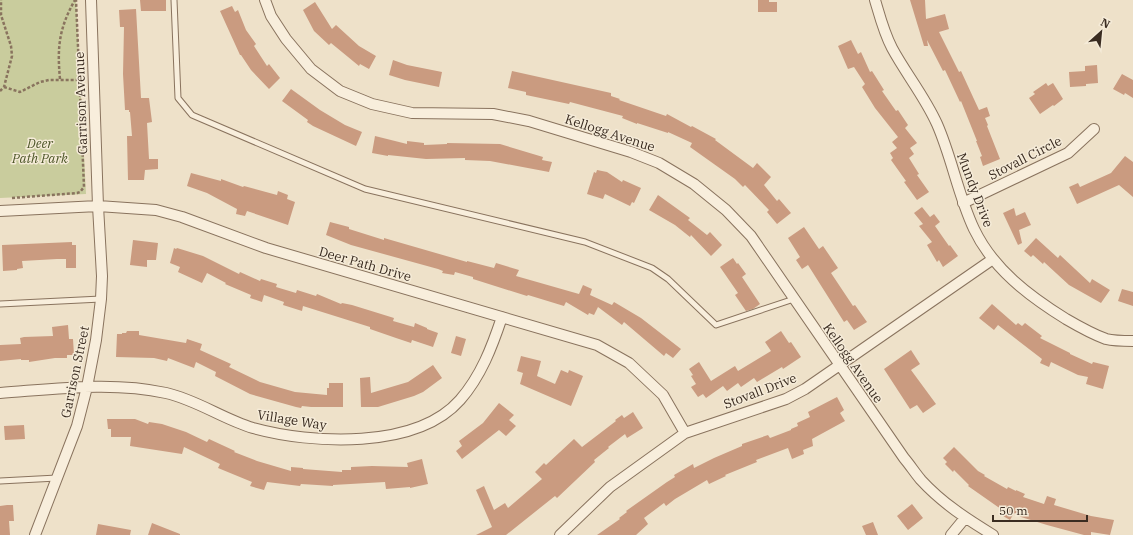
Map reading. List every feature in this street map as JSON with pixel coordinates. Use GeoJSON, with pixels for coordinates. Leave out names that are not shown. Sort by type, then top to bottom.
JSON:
{"type":"FeatureCollection","features":[{"type":"Feature","properties":{"kind":"street","name":"Garrison Avenue"},"geometry":{"type":"LineString","coordinates":[[91,0],[98,206]]}},
{"type":"Feature","properties":{"kind":"street","name":"Kellogg Avenue"},"geometry":{"type":"LineString","coordinates":[[265,0],[271,16],[286,39],[310,69],[340,91],[372,104],[412,113],[493,114],[529,121],[631,152],[659,163],[694,184],[726,210],[750,236],[839,366],[921,480],[942,500],[965,518],[993,535]]}},
{"type":"Feature","properties":{"kind":"street","name":"Mundy Drive"},"geometry":{"type":"LineString","coordinates":[[875,0],[881,22],[893,49],[925,101],[937,124],[963,203],[975,230],[993,259],[1016,284],[1048,308],[1081,328],[1107,339],[1133,341]]}},
{"type":"Feature","properties":{"kind":"street","name":"Stovall Circle"},"geometry":{"type":"LineString","coordinates":[[963,203],[1068,153],[1094,129]]}},
{"type":"Feature","properties":{"kind":"street","name":"Deer Path Drive"},"geometry":{"type":"LineString","coordinates":[[0,211],[98,206],[156,210],[182,217],[266,248],[597,345],[629,363],[663,395],[685,433]]}},
{"type":"Feature","properties":{"kind":"street","name":"Garrison Street"},"geometry":{"type":"LineString","coordinates":[[35,535],[77,426],[87,387],[96,340],[102,276],[98,206]]}},
{"type":"Feature","properties":{"kind":"street","name":"Stovall Drive"},"geometry":{"type":"LineString","coordinates":[[560,535],[610,487],[685,433],[786,399],[805,389],[993,259]]}},
{"type":"Feature","properties":{"kind":"street","name":"Village Way"},"geometry":{"type":"LineString","coordinates":[[0,393],[87,387],[133,387],[167,393],[194,402],[252,427],[277,433],[324,439],[352,440],[390,435],[418,427],[440,416],[459,401],[477,377],[492,347],[502,317]]}},
{"type":"Feature","properties":{"kind":"street"},"geometry":{"type":"LineString","coordinates":[[951,535],[965,518]]}},
{"type":"Feature","properties":{"kind":"lane"},"geometry":{"type":"LineString","coordinates":[[174,0],[178,98],[192,115],[366,188],[585,242],[652,268],[668,279],[716,325],[794,299]]}},
{"type":"Feature","properties":{"kind":"lane"},"geometry":{"type":"LineString","coordinates":[[0,304],[101,299]]}},
{"type":"Feature","properties":{"kind":"lane"},"geometry":{"type":"LineString","coordinates":[[0,481],[57,478]]}},
{"type":"Feature","properties":{"kind":"path"},"geometry":{"type":"LineString","coordinates":[[0,91],[4,87],[12,56],[11,46],[1,15],[1,0]]}},
{"type":"Feature","properties":{"kind":"path"},"geometry":{"type":"LineString","coordinates":[[60,79],[58,58],[60,38],[63,25],[76,0]]}},
{"type":"Feature","properties":{"kind":"path"},"geometry":{"type":"LineString","coordinates":[[7,198],[77,193],[82,190],[85,184],[76,0]]}},
{"type":"Feature","properties":{"kind":"path"},"geometry":{"type":"LineString","coordinates":[[4,87],[20,92],[40,82],[60,79],[77,80],[79,77]]}},
{"type":"Feature","properties":{"kind":"green space","name":"Deer Path Park"},"geometry":{"type":"Polygon","coordinates":[[[0,0],[76,0],[86,194],[0,198],[0,0]]]}},
{"type":"Feature","properties":{"kind":"building"},"geometry":{"type":"Polygon","coordinates":[[[140,0],[166,0],[166,11],[141,11],[140,0]]]}},
{"type":"Feature","properties":{"kind":"building"},"geometry":{"type":"Polygon","coordinates":[[[758,0],[777,2],[777,12],[758,12],[758,0]]]}},
{"type":"Feature","properties":{"kind":"building"},"geometry":{"type":"Polygon","coordinates":[[[910,0],[925,0],[926,19],[945,14],[949,29],[939,32],[959,72],[961,71],[979,110],[987,107],[990,116],[985,118],[988,125],[987,126],[1000,159],[983,166],[980,157],[982,156],[977,141],[961,101],[960,102],[945,70],[943,71],[927,40],[928,46],[924,46],[910,0]]]}},
{"type":"Feature","properties":{"kind":"building"},"geometry":{"type":"Polygon","coordinates":[[[315,2],[332,29],[336,25],[359,46],[376,56],[369,69],[360,64],[359,66],[331,43],[329,45],[314,31],[303,10],[315,2]]]}},
{"type":"Feature","properties":{"kind":"building"},"geometry":{"type":"Polygon","coordinates":[[[232,6],[235,12],[238,10],[246,30],[256,44],[254,46],[267,66],[269,64],[280,78],[269,89],[251,70],[240,55],[220,11],[232,6]]]}},
{"type":"Feature","properties":{"kind":"building"},"geometry":{"type":"Polygon","coordinates":[[[136,9],[141,98],[149,98],[152,122],[147,123],[149,159],[158,159],[158,169],[145,170],[144,180],[128,180],[127,136],[132,136],[130,112],[129,110],[125,110],[123,74],[124,27],[120,27],[119,10],[136,9]]]}},
{"type":"Feature","properties":{"kind":"building"},"geometry":{"type":"Polygon","coordinates":[[[851,40],[858,54],[861,52],[870,72],[872,71],[884,90],[882,91],[908,125],[905,128],[917,143],[910,148],[914,154],[909,158],[919,174],[917,175],[929,192],[917,200],[891,160],[893,158],[890,153],[897,148],[892,142],[898,137],[875,108],[862,87],[865,84],[854,67],[848,69],[838,46],[851,40]]]}},
{"type":"Feature","properties":{"kind":"building"},"geometry":{"type":"Polygon","coordinates":[[[393,60],[407,65],[442,72],[439,87],[389,75],[393,60]]]}},
{"type":"Feature","properties":{"kind":"building"},"geometry":{"type":"Polygon","coordinates":[[[1097,65],[1098,83],[1086,84],[1086,86],[1070,87],[1069,72],[1085,71],[1085,66],[1097,65]]]}},
{"type":"Feature","properties":{"kind":"building"},"geometry":{"type":"Polygon","coordinates":[[[512,71],[611,93],[611,96],[620,99],[619,100],[666,116],[667,114],[691,127],[692,126],[716,139],[715,140],[753,168],[757,163],[771,177],[764,185],[777,201],[779,199],[791,213],[777,224],[767,212],[769,210],[745,185],[743,187],[735,179],[690,147],[692,143],[668,132],[637,124],[622,118],[623,116],[570,102],[569,104],[526,95],[526,92],[508,88],[512,71]]]}},
{"type":"Feature","properties":{"kind":"building"},"geometry":{"type":"Polygon","coordinates":[[[1122,74],[1133,80],[1133,98],[1125,93],[1124,95],[1113,89],[1122,74]]]}},
{"type":"Feature","properties":{"kind":"building"},"geometry":{"type":"Polygon","coordinates":[[[1046,83],[1048,86],[1053,83],[1063,99],[1040,114],[1029,98],[1035,94],[1033,92],[1046,83]]]}},
{"type":"Feature","properties":{"kind":"building"},"geometry":{"type":"Polygon","coordinates":[[[291,89],[320,110],[345,125],[362,132],[356,146],[313,126],[307,122],[308,120],[282,101],[291,89]]]}},
{"type":"Feature","properties":{"kind":"building"},"geometry":{"type":"Polygon","coordinates":[[[375,136],[407,144],[407,141],[424,143],[424,145],[447,143],[500,144],[543,157],[542,160],[552,162],[549,172],[490,161],[465,160],[465,158],[426,159],[388,156],[372,153],[375,136]]]}},
{"type":"Feature","properties":{"kind":"building"},"geometry":{"type":"Polygon","coordinates":[[[1125,156],[1133,162],[1133,197],[1119,185],[1077,204],[1069,187],[1078,183],[1080,187],[1111,173],[1125,156]]]}},
{"type":"Feature","properties":{"kind":"building"},"geometry":{"type":"Polygon","coordinates":[[[597,170],[607,172],[622,182],[623,180],[641,188],[634,203],[632,202],[630,206],[605,194],[603,199],[587,194],[594,172],[596,173],[597,170]]]}},
{"type":"Feature","properties":{"kind":"building"},"geometry":{"type":"Polygon","coordinates":[[[191,173],[221,181],[221,179],[243,187],[244,186],[277,195],[278,191],[288,195],[287,199],[295,202],[288,225],[247,211],[245,216],[236,214],[237,209],[207,193],[187,186],[191,173]]]}},
{"type":"Feature","properties":{"kind":"building"},"geometry":{"type":"Polygon","coordinates":[[[658,195],[690,218],[688,220],[707,235],[710,232],[722,245],[711,256],[691,235],[690,237],[675,225],[649,210],[658,195]]]}},
{"type":"Feature","properties":{"kind":"building"},"geometry":{"type":"Polygon","coordinates":[[[922,207],[930,217],[934,214],[940,222],[935,226],[958,256],[943,267],[939,260],[937,262],[927,245],[932,242],[919,226],[923,224],[914,213],[922,207]]]}},
{"type":"Feature","properties":{"kind":"building"},"geometry":{"type":"Polygon","coordinates":[[[1014,208],[1016,216],[1025,212],[1031,225],[1019,230],[1022,243],[1018,245],[1003,213],[1014,208]]]}},
{"type":"Feature","properties":{"kind":"building"},"geometry":{"type":"Polygon","coordinates":[[[330,222],[349,227],[349,229],[384,240],[384,238],[467,262],[494,268],[496,263],[519,270],[516,276],[579,294],[583,285],[592,289],[590,295],[612,305],[614,302],[641,318],[681,349],[673,358],[666,353],[664,356],[624,322],[622,325],[598,307],[594,315],[589,313],[588,315],[566,302],[564,306],[473,279],[473,277],[455,272],[454,275],[442,273],[443,271],[438,269],[351,245],[326,235],[330,222]]]}},
{"type":"Feature","properties":{"kind":"building"},"geometry":{"type":"Polygon","coordinates":[[[804,227],[819,249],[823,246],[838,268],[831,273],[853,306],[855,305],[867,322],[854,330],[847,320],[844,322],[808,265],[802,269],[796,260],[800,257],[788,238],[804,227]]]}},
{"type":"Feature","properties":{"kind":"building"},"geometry":{"type":"Polygon","coordinates":[[[1036,238],[1058,258],[1060,255],[1090,283],[1092,279],[1110,290],[1101,303],[1069,285],[1044,262],[1043,264],[1033,255],[1031,257],[1024,251],[1036,238]]]}},
{"type":"Feature","properties":{"kind":"building"},"geometry":{"type":"Polygon","coordinates":[[[133,240],[158,243],[156,260],[147,260],[147,267],[130,265],[133,240]]]}},
{"type":"Feature","properties":{"kind":"building"},"geometry":{"type":"Polygon","coordinates":[[[72,242],[72,245],[76,245],[76,268],[66,268],[66,259],[57,259],[22,261],[23,268],[3,271],[2,245],[72,242]]]}},
{"type":"Feature","properties":{"kind":"building"},"geometry":{"type":"Polygon","coordinates":[[[174,248],[203,256],[239,274],[240,272],[260,281],[261,279],[277,284],[276,287],[296,293],[297,290],[316,296],[317,294],[341,304],[352,305],[394,318],[393,321],[414,327],[415,323],[438,333],[433,347],[412,340],[411,343],[370,329],[370,327],[303,306],[302,311],[283,305],[284,302],[264,295],[262,302],[250,298],[251,295],[225,284],[226,283],[207,273],[202,283],[178,272],[180,267],[170,263],[174,248]]]}},
{"type":"Feature","properties":{"kind":"building"},"geometry":{"type":"Polygon","coordinates":[[[733,258],[746,274],[742,277],[760,304],[753,309],[746,311],[735,295],[738,293],[720,267],[733,258]]]}},
{"type":"Feature","properties":{"kind":"building"},"geometry":{"type":"Polygon","coordinates":[[[1122,289],[1133,292],[1133,306],[1118,301],[1122,289]]]}},
{"type":"Feature","properties":{"kind":"building"},"geometry":{"type":"Polygon","coordinates":[[[992,304],[1016,325],[1018,323],[1022,326],[1025,323],[1042,336],[1040,338],[1070,354],[1092,364],[1093,362],[1109,366],[1103,389],[1086,384],[1088,377],[1078,375],[1051,362],[1049,367],[1040,363],[1042,359],[998,325],[994,330],[979,318],[992,304]]]}},
{"type":"Feature","properties":{"kind":"building"},"geometry":{"type":"Polygon","coordinates":[[[68,325],[69,339],[73,339],[74,355],[67,355],[67,358],[55,358],[29,362],[29,360],[21,359],[0,361],[0,345],[21,344],[20,338],[24,337],[53,336],[52,327],[68,325]]]}},
{"type":"Feature","properties":{"kind":"building"},"geometry":{"type":"Polygon","coordinates":[[[127,331],[139,331],[139,335],[186,343],[187,339],[202,344],[200,350],[231,364],[229,367],[260,382],[295,392],[327,395],[329,383],[343,383],[343,407],[302,406],[301,408],[250,394],[215,376],[216,372],[196,362],[194,368],[168,358],[167,361],[154,358],[116,357],[117,334],[126,333],[127,331]]]}},
{"type":"Feature","properties":{"kind":"building"},"geometry":{"type":"Polygon","coordinates":[[[781,331],[789,343],[791,342],[801,357],[783,369],[782,367],[757,382],[754,378],[741,387],[738,383],[727,391],[723,386],[706,398],[703,394],[698,397],[691,387],[696,384],[689,369],[699,362],[711,381],[735,366],[738,371],[771,351],[765,342],[781,331]]]}},
{"type":"Feature","properties":{"kind":"building"},"geometry":{"type":"Polygon","coordinates":[[[456,336],[466,339],[461,356],[451,353],[456,336]]]}},
{"type":"Feature","properties":{"kind":"building"},"geometry":{"type":"Polygon","coordinates":[[[911,350],[920,364],[911,370],[936,404],[923,413],[917,405],[910,409],[884,369],[911,350]]]}},
{"type":"Feature","properties":{"kind":"building"},"geometry":{"type":"Polygon","coordinates":[[[521,356],[541,361],[537,376],[555,384],[561,370],[568,373],[569,370],[583,376],[571,406],[520,384],[523,373],[517,371],[521,356]]]}},
{"type":"Feature","properties":{"kind":"building"},"geometry":{"type":"Polygon","coordinates":[[[433,365],[442,378],[423,392],[378,407],[361,407],[360,378],[370,377],[371,393],[408,382],[433,365]]]}},
{"type":"Feature","properties":{"kind":"building"},"geometry":{"type":"Polygon","coordinates":[[[837,397],[844,410],[840,413],[845,421],[812,439],[813,446],[803,450],[804,454],[792,459],[788,448],[756,460],[757,462],[725,475],[726,476],[709,484],[707,480],[666,506],[664,503],[644,518],[648,524],[636,535],[597,535],[620,519],[619,518],[627,512],[626,511],[675,477],[674,475],[693,464],[694,468],[742,446],[742,444],[768,435],[770,438],[791,430],[798,426],[797,423],[810,417],[808,412],[837,397]]]}},
{"type":"Feature","properties":{"kind":"building"},"geometry":{"type":"Polygon","coordinates":[[[499,403],[514,415],[509,420],[516,426],[506,436],[499,430],[462,459],[456,451],[462,446],[459,441],[483,423],[499,403]]]}},
{"type":"Feature","properties":{"kind":"building"},"geometry":{"type":"Polygon","coordinates":[[[633,412],[643,428],[627,438],[625,434],[608,447],[609,448],[594,460],[595,462],[557,498],[555,496],[506,535],[476,535],[492,527],[476,490],[484,486],[494,510],[505,503],[508,508],[542,479],[535,472],[544,463],[546,465],[574,439],[582,447],[622,415],[624,418],[633,412]]]}},
{"type":"Feature","properties":{"kind":"building"},"geometry":{"type":"Polygon","coordinates":[[[107,419],[135,419],[148,424],[149,422],[162,424],[186,432],[207,442],[209,439],[235,451],[234,452],[257,461],[291,471],[291,467],[342,472],[342,470],[351,470],[351,467],[408,467],[407,463],[422,459],[428,484],[410,488],[386,489],[385,482],[333,486],[301,484],[300,486],[267,482],[264,490],[250,486],[252,482],[218,468],[220,464],[184,447],[182,454],[130,446],[131,437],[111,437],[111,429],[108,429],[107,419]]]}},
{"type":"Feature","properties":{"kind":"building"},"geometry":{"type":"Polygon","coordinates":[[[24,425],[25,439],[5,440],[4,426],[24,425]]]}},
{"type":"Feature","properties":{"kind":"building"},"geometry":{"type":"Polygon","coordinates":[[[954,447],[978,471],[985,475],[984,476],[1007,489],[1008,487],[1025,494],[1023,497],[1044,504],[1047,496],[1056,499],[1054,505],[1091,516],[1114,520],[1110,535],[1091,532],[1091,535],[1084,535],[1021,517],[1014,513],[1010,520],[1003,516],[1007,509],[1004,507],[1003,509],[998,507],[968,486],[969,485],[954,470],[953,472],[945,464],[947,462],[943,458],[954,447]]]}},
{"type":"Feature","properties":{"kind":"building"},"geometry":{"type":"Polygon","coordinates":[[[912,504],[923,518],[908,530],[897,516],[912,504]]]}},
{"type":"Feature","properties":{"kind":"building"},"geometry":{"type":"Polygon","coordinates":[[[13,505],[14,521],[9,521],[10,535],[0,535],[0,506],[13,505]]]}},
{"type":"Feature","properties":{"kind":"building"},"geometry":{"type":"Polygon","coordinates":[[[873,522],[878,535],[866,535],[862,526],[873,522]]]}},
{"type":"Feature","properties":{"kind":"building"},"geometry":{"type":"Polygon","coordinates":[[[152,523],[180,534],[180,535],[148,535],[152,523]]]}},
{"type":"Feature","properties":{"kind":"building"},"geometry":{"type":"Polygon","coordinates":[[[98,524],[131,530],[130,535],[96,535],[98,524]]]}}]}
